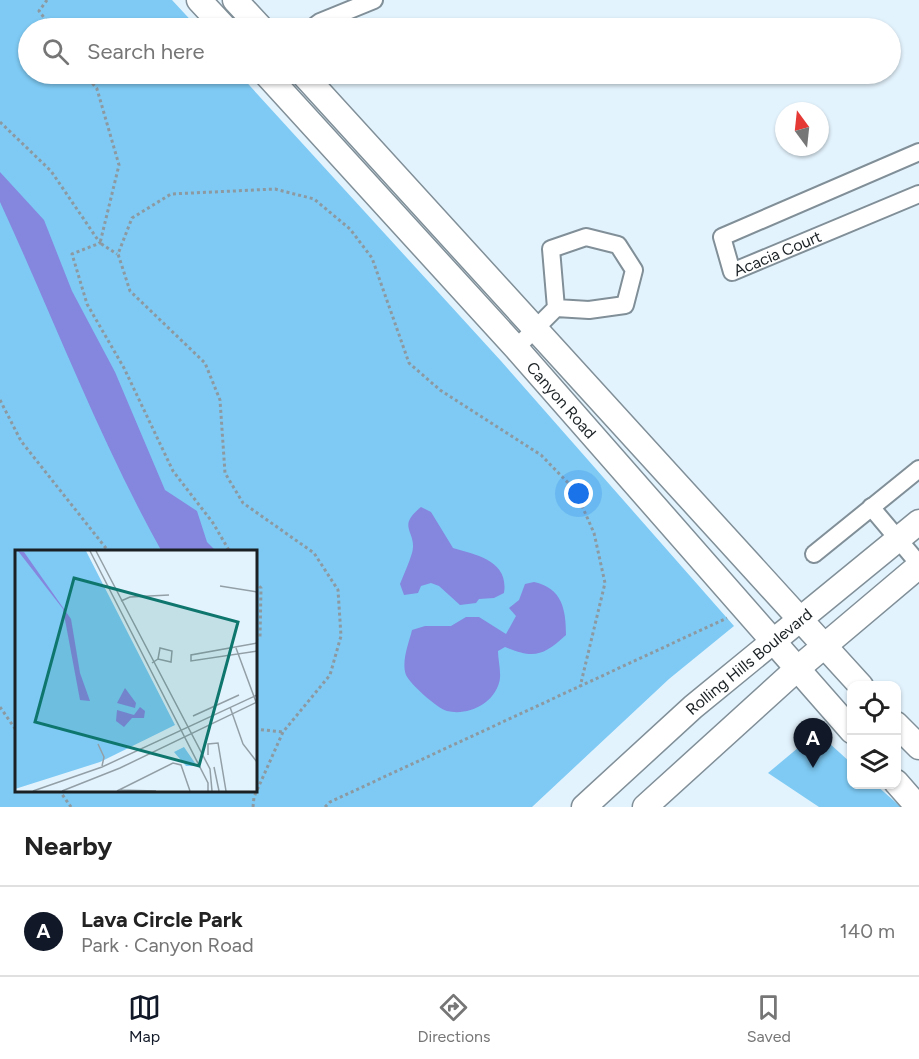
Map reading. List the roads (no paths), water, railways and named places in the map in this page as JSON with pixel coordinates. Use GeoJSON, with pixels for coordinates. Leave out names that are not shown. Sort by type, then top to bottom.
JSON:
{"type":"FeatureCollection","features":[{"type":"Feature","properties":{"kind":"main road"},"geometry":{"type":"LineString","coordinates":[[199,0],[216,18]]}},
{"type":"Feature","properties":{"kind":"main road"},"geometry":{"type":"LineString","coordinates":[[235,0],[252,18]]}},
{"type":"Feature","properties":{"kind":"main road","name":"Canyon Road"},"geometry":{"type":"LineString","coordinates":[[275,84],[516,348],[847,725]]}},
{"type":"Feature","properties":{"kind":"main road","name":"Canyon Road"},"geometry":{"type":"LineString","coordinates":[[312,84],[856,681]]}},
{"type":"Feature","properties":{"kind":"main road","name":"Rolling Hills Boulevard"},"geometry":{"type":"LineString","coordinates":[[584,807],[693,707],[801,621],[919,522]]}},
{"type":"Feature","properties":{"kind":"main road"},"geometry":{"type":"LineString","coordinates":[[645,807],[797,669],[919,565]]}},
{"type":"Feature","properties":{"kind":"main road"},"geometry":{"type":"LineString","coordinates":[[901,727],[919,747]]}},
{"type":"Feature","properties":{"kind":"main road"},"geometry":{"type":"LineString","coordinates":[[901,787],[918,807]]}},
{"type":"Feature","properties":{"kind":"street"},"geometry":{"type":"LineString","coordinates":[[330,18],[374,0]]}},
{"type":"Feature","properties":{"kind":"street","name":"Acacia Court"},"geometry":{"type":"LineString","coordinates":[[919,152],[722,237],[732,272],[919,194]]}},
{"type":"Feature","properties":{"kind":"street"},"geometry":{"type":"LineString","coordinates":[[516,348],[556,308],[589,310],[625,305],[634,270],[618,245],[586,237],[551,249],[556,308]]}},
{"type":"Feature","properties":{"kind":"street"},"geometry":{"type":"LineString","coordinates":[[814,554],[919,469]]}},
{"type":"Feature","properties":{"kind":"street"},"geometry":{"type":"LineString","coordinates":[[871,507],[899,538],[919,565]]}},
{"type":"Feature","properties":{"kind":"place","name":"Lava Circle Park"},"geometry":{"type":"Point","coordinates":[813,768]}}]}
